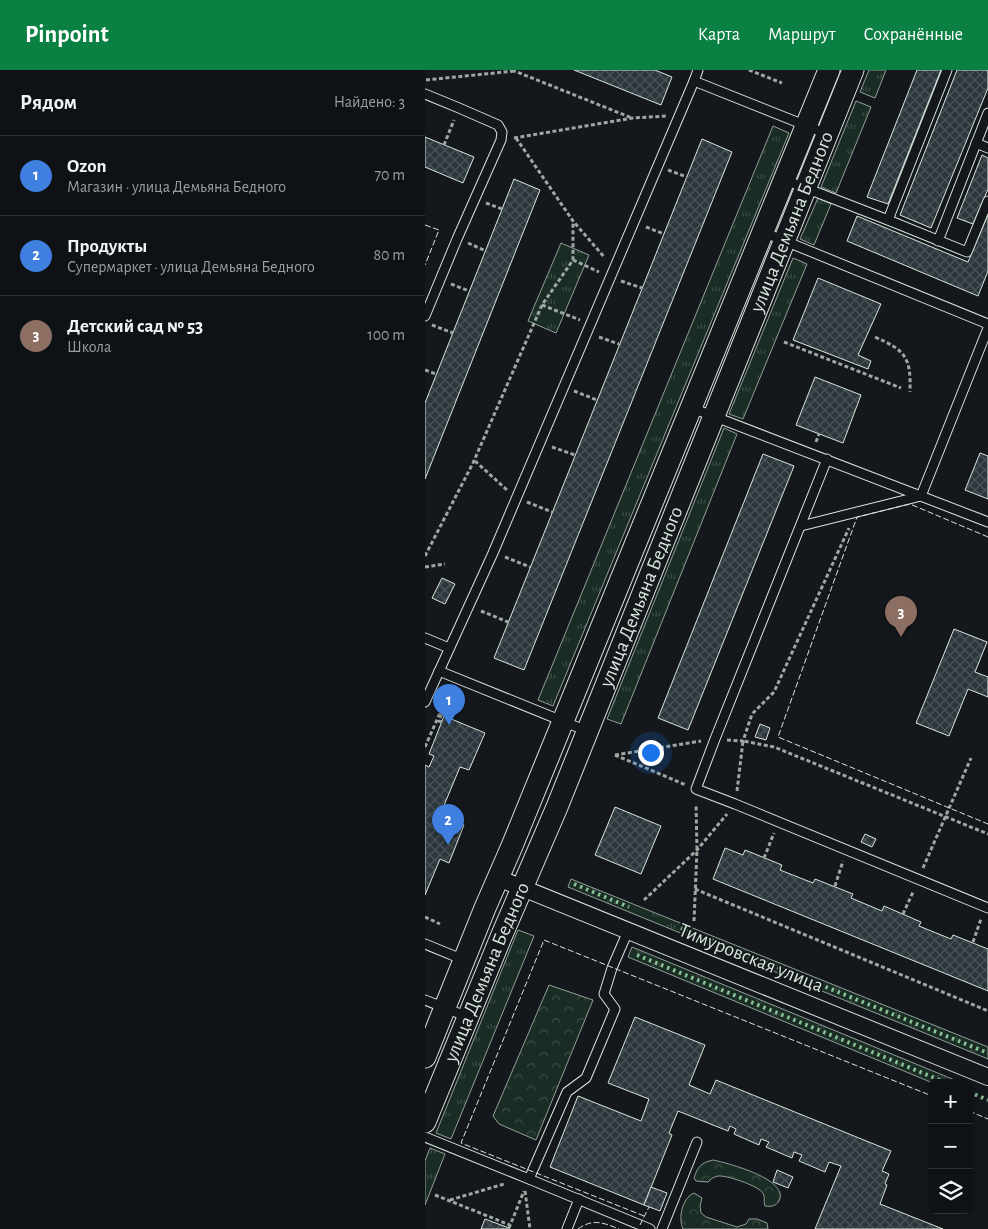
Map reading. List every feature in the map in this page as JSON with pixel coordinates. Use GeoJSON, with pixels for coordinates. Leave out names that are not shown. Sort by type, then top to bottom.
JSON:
{"type":"FeatureCollection","features":[{"type":"Feature","properties":{"kind":"street","name":"улица Демьяна Бедного"},"geometry":{"type":"LineString","coordinates":[[425,1057],[829,70]]}},
{"type":"Feature","properties":{"kind":"street","name":"улица Демьяна Бедного"},"geometry":{"type":"LineString","coordinates":[[425,1122],[587,731],[853,70]]}},
{"type":"Feature","properties":{"kind":"street","name":"Тимуровская улица"},"geometry":{"type":"LineString","coordinates":[[498,878],[988,1077]]}},
{"type":"Feature","properties":{"kind":"lane"},"geometry":{"type":"LineString","coordinates":[[425,702],[493,552],[698,70]]}},
{"type":"Feature","properties":{"kind":"lane"},"geometry":{"type":"LineString","coordinates":[[888,220],[947,70]]}},
{"type":"Feature","properties":{"kind":"lane"},"geometry":{"type":"LineString","coordinates":[[694,81],[827,134]]}},
{"type":"Feature","properties":{"kind":"lane"},"geometry":{"type":"LineString","coordinates":[[425,94],[498,126],[503,132],[425,316]]}},
{"type":"Feature","properties":{"kind":"lane"},"geometry":{"type":"LineString","coordinates":[[938,241],[988,113]]}},
{"type":"Feature","properties":{"kind":"lane"},"geometry":{"type":"LineString","coordinates":[[976,144],[988,148]]}},
{"type":"Feature","properties":{"kind":"lane"},"geometry":{"type":"LineString","coordinates":[[785,180],[967,252],[988,201]]}},
{"type":"Feature","properties":{"kind":"lane"},"geometry":{"type":"LineString","coordinates":[[763,232],[988,324]]}},
{"type":"Feature","properties":{"kind":"lane"},"geometry":{"type":"LineString","coordinates":[[921,496],[988,328]]}},
{"type":"Feature","properties":{"kind":"lane"},"geometry":{"type":"LineString","coordinates":[[692,408],[988,522]]}},
{"type":"Feature","properties":{"kind":"lane"},"geometry":{"type":"LineString","coordinates":[[827,459],[696,789],[987,908]]}},
{"type":"Feature","properties":{"kind":"lane"},"geometry":{"type":"LineString","coordinates":[[801,526],[921,496]]}},
{"type":"Feature","properties":{"kind":"lane"},"geometry":{"type":"LineString","coordinates":[[425,638],[449,648]]}},
{"type":"Feature","properties":{"kind":"lane"},"geometry":{"type":"LineString","coordinates":[[439,671],[587,731]]}},
{"type":"Feature","properties":{"kind":"lane"},"geometry":{"type":"LineString","coordinates":[[527,1178],[567,1092],[586,1078],[615,1009],[604,994],[612,968],[628,930]]}},
{"type":"Feature","properties":{"kind":"lane"},"geometry":{"type":"LineString","coordinates":[[425,944],[464,960]]}},
{"type":"Feature","properties":{"kind":"lane"},"geometry":{"type":"LineString","coordinates":[[425,1000],[468,1017]]}},
{"type":"Feature","properties":{"kind":"lane"},"geometry":{"type":"LineString","coordinates":[[425,1137],[650,1229]]}},
{"type":"Feature","properties":{"kind":"lane"},"geometry":{"type":"LineString","coordinates":[[662,1229],[697,1142]]}},
{"type":"Feature","properties":{"kind":"lane"},"geometry":{"type":"LineString","coordinates":[[567,1229],[579,1199]]}},
{"type":"Feature","properties":{"kind":"path"},"geometry":{"type":"LineString","coordinates":[[749,70],[782,83]]}},
{"type":"Feature","properties":{"kind":"path"},"geometry":{"type":"LineString","coordinates":[[425,80],[514,71],[633,118]]}},
{"type":"Feature","properties":{"kind":"path"},"geometry":{"type":"LineString","coordinates":[[444,145],[459,108]]}},
{"type":"Feature","properties":{"kind":"path"},"geometry":{"type":"LineString","coordinates":[[501,140],[633,118],[679,115]]}},
{"type":"Feature","properties":{"kind":"path"},"geometry":{"type":"LineString","coordinates":[[516,138],[573,221],[614,268]]}},
{"type":"Feature","properties":{"kind":"path"},"geometry":{"type":"LineString","coordinates":[[425,556],[473,463],[543,306],[573,260],[573,221]]}},
{"type":"Feature","properties":{"kind":"path"},"geometry":{"type":"LineString","coordinates":[[633,222],[664,234]]}},
{"type":"Feature","properties":{"kind":"path"},"geometry":{"type":"LineString","coordinates":[[440,279],[469,291]]}},
{"type":"Feature","properties":{"kind":"path"},"geometry":{"type":"LineString","coordinates":[[543,306],[619,344]]}},
{"type":"Feature","properties":{"kind":"path"},"geometry":{"type":"LineString","coordinates":[[425,322],[453,333]]}},
{"type":"Feature","properties":{"kind":"path"},"geometry":{"type":"LineString","coordinates":[[875,337],[902,353],[909,367],[911,392]]}},
{"type":"Feature","properties":{"kind":"path"},"geometry":{"type":"LineString","coordinates":[[785,342],[901,388]]}},
{"type":"Feature","properties":{"kind":"path"},"geometry":{"type":"LineString","coordinates":[[425,370],[437,374]]}},
{"type":"Feature","properties":{"kind":"path"},"geometry":{"type":"LineString","coordinates":[[563,387],[597,400]]}},
{"type":"Feature","properties":{"kind":"path"},"geometry":{"type":"LineString","coordinates":[[540,442],[575,455]]}},
{"type":"Feature","properties":{"kind":"path"},"geometry":{"type":"LineString","coordinates":[[644,900],[697,850],[735,804],[743,741],[751,714],[774,692],[856,512]]}},
{"type":"Feature","properties":{"kind":"path"},"geometry":{"type":"LineString","coordinates":[[493,552],[530,567]]}},
{"type":"Feature","properties":{"kind":"path"},"geometry":{"type":"LineString","coordinates":[[425,567],[445,564]]}},
{"type":"Feature","properties":{"kind":"path"},"geometry":{"type":"LineString","coordinates":[[469,606],[508,622]]}},
{"type":"Feature","properties":{"kind":"path"},"geometry":{"type":"LineString","coordinates":[[442,722],[439,721],[457,678]]}},
{"type":"Feature","properties":{"kind":"path"},"geometry":{"type":"LineString","coordinates":[[425,747],[440,713],[442,714]]}},
{"type":"Feature","properties":{"kind":"path"},"geometry":{"type":"LineString","coordinates":[[694,921],[697,850],[696,789],[615,756],[715,739],[743,741],[774,747],[988,834]]}},
{"type":"Feature","properties":{"kind":"path"},"geometry":{"type":"LineString","coordinates":[[903,914],[971,758]]}},
{"type":"Feature","properties":{"kind":"path"},"geometry":{"type":"LineString","coordinates":[[764,858],[778,821]]}},
{"type":"Feature","properties":{"kind":"path"},"geometry":{"type":"LineString","coordinates":[[835,886],[847,850]]}},
{"type":"Feature","properties":{"kind":"path"},"geometry":{"type":"LineString","coordinates":[[695,889],[988,1011]]}},
{"type":"Feature","properties":{"kind":"path"},"geometry":{"type":"LineString","coordinates":[[973,942],[987,908]]}},
{"type":"Feature","properties":{"kind":"path"},"geometry":{"type":"LineString","coordinates":[[425,917],[440,924]]}},
{"type":"Feature","properties":{"kind":"path"},"geometry":{"type":"LineString","coordinates":[[435,1195],[509,1227],[525,1190],[527,1178],[449,1200]]}},
{"type":"Feature","properties":{"kind":"path"},"geometry":{"type":"LineString","coordinates":[[525,1190],[530,1229]]}},
{"type":"Feature","properties":{"kind":"green space"},"geometry":{"type":"Polygon","coordinates":[[[869,70],[886,70],[875,98],[860,92],[869,70]]]}},
{"type":"Feature","properties":{"kind":"green space"},"geometry":{"type":"Polygon","coordinates":[[[856,101],[871,107],[836,193],[821,187],[856,101]]]}},
{"type":"Feature","properties":{"kind":"green space"},"geometry":{"type":"Polygon","coordinates":[[[773,126],[789,133],[553,706],[538,700],[773,126]]]}},
{"type":"Feature","properties":{"kind":"green space"},"geometry":{"type":"Polygon","coordinates":[[[818,198],[831,204],[814,245],[800,239],[818,198]]]}},
{"type":"Feature","properties":{"kind":"green space"},"geometry":{"type":"Polygon","coordinates":[[[561,243],[589,255],[556,333],[528,321],[561,243]]]}},
{"type":"Feature","properties":{"kind":"green space"},"geometry":{"type":"Polygon","coordinates":[[[793,258],[807,264],[743,419],[729,414],[793,258]]]}},
{"type":"Feature","properties":{"kind":"green space"},"geometry":{"type":"Polygon","coordinates":[[[724,428],[737,434],[621,724],[607,719],[724,428]]]}},
{"type":"Feature","properties":{"kind":"green space"},"geometry":{"type":"Polygon","coordinates":[[[571,879],[988,1047],[988,1059],[568,887],[571,879]]]}},
{"type":"Feature","properties":{"kind":"green space"},"geometry":{"type":"Polygon","coordinates":[[[518,930],[534,936],[451,1139],[436,1133],[518,930]]]}},
{"type":"Feature","properties":{"kind":"green space"},"geometry":{"type":"Polygon","coordinates":[[[632,947],[952,1079],[928,1079],[928,1081],[628,957],[632,947]]]}},
{"type":"Feature","properties":{"kind":"green space"},"geometry":{"type":"Polygon","coordinates":[[[549,985],[593,1000],[536,1140],[499,1124],[493,1116],[549,985]]]}},
{"type":"Feature","properties":{"kind":"green space"},"geometry":{"type":"Polygon","coordinates":[[[430,1148],[445,1154],[425,1205],[425,1161],[430,1148]]]}},
{"type":"Feature","properties":{"kind":"green space"},"geometry":{"type":"Polygon","coordinates":[[[713,1160],[743,1168],[767,1179],[780,1193],[779,1201],[773,1206],[765,1206],[764,1195],[759,1189],[727,1177],[716,1176],[708,1182],[696,1181],[694,1178],[699,1168],[706,1162],[713,1160]]]}},
{"type":"Feature","properties":{"kind":"green space"},"geometry":{"type":"Polygon","coordinates":[[[694,1193],[702,1198],[701,1213],[706,1217],[737,1227],[746,1224],[749,1219],[757,1219],[767,1223],[768,1229],[683,1229],[682,1209],[687,1199],[694,1193]]]}},
{"type":"Feature","properties":{"kind":"building"},"geometry":{"type":"Polygon","coordinates":[[[574,70],[655,70],[672,77],[661,105],[574,70]]]}},
{"type":"Feature","properties":{"kind":"building"},"geometry":{"type":"Polygon","coordinates":[[[917,70],[941,70],[888,204],[867,197],[917,70]]]}},
{"type":"Feature","properties":{"kind":"building"},"geometry":{"type":"Polygon","coordinates":[[[957,70],[988,70],[988,88],[931,228],[900,215],[957,70]]]}},
{"type":"Feature","properties":{"kind":"building"},"geometry":{"type":"Polygon","coordinates":[[[425,137],[474,157],[463,183],[425,167],[425,137]]]}},
{"type":"Feature","properties":{"kind":"building"},"geometry":{"type":"Polygon","coordinates":[[[702,139],[732,152],[524,670],[494,658],[702,139]]]}},
{"type":"Feature","properties":{"kind":"building"},"geometry":{"type":"Polygon","coordinates":[[[982,155],[988,158],[988,189],[973,224],[957,218],[982,155]]]}},
{"type":"Feature","properties":{"kind":"building"},"geometry":{"type":"Polygon","coordinates":[[[514,179],[540,190],[425,479],[425,403],[514,179]]]}},
{"type":"Feature","properties":{"kind":"building"},"geometry":{"type":"Polygon","coordinates":[[[988,214],[988,271],[978,296],[847,241],[857,216],[968,262],[988,214]]]}},
{"type":"Feature","properties":{"kind":"building"},"geometry":{"type":"Polygon","coordinates":[[[818,278],[881,304],[858,355],[871,361],[868,369],[793,340],[818,278]]]}},
{"type":"Feature","properties":{"kind":"building"},"geometry":{"type":"Polygon","coordinates":[[[815,377],[861,395],[843,443],[796,425],[815,377]]]}},
{"type":"Feature","properties":{"kind":"building"},"geometry":{"type":"Polygon","coordinates":[[[980,453],[988,456],[988,499],[965,490],[980,453]]]}},
{"type":"Feature","properties":{"kind":"building"},"geometry":{"type":"Polygon","coordinates":[[[763,454],[794,466],[688,730],[658,718],[763,454]]]}},
{"type":"Feature","properties":{"kind":"building"},"geometry":{"type":"Polygon","coordinates":[[[442,578],[455,584],[445,604],[432,598],[442,578]]]}},
{"type":"Feature","properties":{"kind":"building"},"geometry":{"type":"Polygon","coordinates":[[[954,629],[987,642],[975,672],[988,677],[988,697],[968,689],[949,736],[916,723],[954,629]]]}},
{"type":"Feature","properties":{"kind":"building"},"geometry":{"type":"Polygon","coordinates":[[[444,716],[485,733],[469,770],[460,767],[440,815],[464,825],[449,863],[440,859],[425,895],[425,765],[429,767],[434,756],[429,754],[444,716]]]}},
{"type":"Feature","properties":{"kind":"building"},"geometry":{"type":"Polygon","coordinates":[[[760,724],[770,728],[766,740],[755,737],[760,724]]]}},
{"type":"Feature","properties":{"kind":"building"},"geometry":{"type":"Polygon","coordinates":[[[615,807],[661,826],[641,874],[595,855],[615,807]]]}},
{"type":"Feature","properties":{"kind":"building"},"geometry":{"type":"Polygon","coordinates":[[[865,834],[876,839],[872,847],[861,842],[865,834]]]}},
{"type":"Feature","properties":{"kind":"building"},"geometry":{"type":"Polygon","coordinates":[[[725,848],[743,855],[745,850],[782,865],[780,870],[813,883],[815,879],[853,894],[851,898],[882,911],[884,906],[921,922],[919,926],[951,939],[953,935],[988,949],[988,991],[713,879],[725,848]]]}},
{"type":"Feature","properties":{"kind":"building"},"geometry":{"type":"Polygon","coordinates":[[[635,1017],[705,1045],[689,1085],[710,1094],[716,1080],[891,1151],[882,1171],[889,1174],[880,1204],[943,1229],[815,1229],[841,1166],[829,1162],[825,1172],[799,1161],[802,1155],[794,1152],[792,1158],[766,1147],[769,1142],[761,1139],[759,1145],[734,1134],[736,1129],[730,1126],[728,1131],[678,1111],[669,1133],[672,1135],[644,1205],[550,1167],[578,1096],[641,1121],[649,1099],[608,1083],[635,1017]]]}},
{"type":"Feature","properties":{"kind":"building"},"geometry":{"type":"Polygon","coordinates":[[[777,1170],[793,1177],[788,1188],[773,1182],[777,1170]]]}},
{"type":"Feature","properties":{"kind":"building"},"geometry":{"type":"Polygon","coordinates":[[[651,1187],[667,1193],[660,1211],[644,1205],[651,1187]]]}},
{"type":"Feature","properties":{"kind":"building"},"geometry":{"type":"Polygon","coordinates":[[[485,1219],[509,1228],[510,1229],[481,1229],[485,1219]]]}},
{"type":"Feature","properties":{"kind":"hedge"},"geometry":{"type":"LineString","coordinates":[[574,884],[629,907]]}},
{"type":"Feature","properties":{"kind":"hedge"},"geometry":{"type":"LineString","coordinates":[[681,928],[988,1053]]}},
{"type":"Feature","properties":{"kind":"hedge"},"geometry":{"type":"LineString","coordinates":[[637,955],[937,1079]]}},
{"type":"Feature","properties":{"kind":"hedge"},"geometry":{"type":"LineString","coordinates":[[973,1094],[988,1100]]}},
{"type":"Feature","properties":{"kind":"fence"},"geometry":{"type":"LineString","coordinates":[[425,225],[439,230],[425,265]]}},
{"type":"Feature","properties":{"kind":"fence"},"geometry":{"type":"LineString","coordinates":[[988,537],[910,504],[857,517],[778,737],[988,824]]}},
{"type":"Feature","properties":{"kind":"fence"},"geometry":{"type":"LineString","coordinates":[[644,1216],[461,1143],[544,940],[928,1094]]}},
{"type":"Feature","properties":{"kind":"fence"},"geometry":{"type":"LineString","coordinates":[[973,1113],[988,1119]]}},
{"type":"Feature","properties":{"kind":"fence"},"geometry":{"type":"LineString","coordinates":[[640,1225],[649,1207]]}},
{"type":"Feature","properties":{"kind":"fence"},"geometry":{"type":"LineString","coordinates":[[578,1229],[594,1223],[603,1223],[619,1229]]}},
{"type":"Feature","properties":{"kind":"place","name":"Детский сад № 53"},"geometry":{"type":"Point","coordinates":[901,637]}},
{"type":"Feature","properties":{"kind":"place","name":"Ozon"},"geometry":{"type":"Point","coordinates":[449,725]}},
{"type":"Feature","properties":{"kind":"place","name":"Продукты"},"geometry":{"type":"Point","coordinates":[448,845]}}]}
